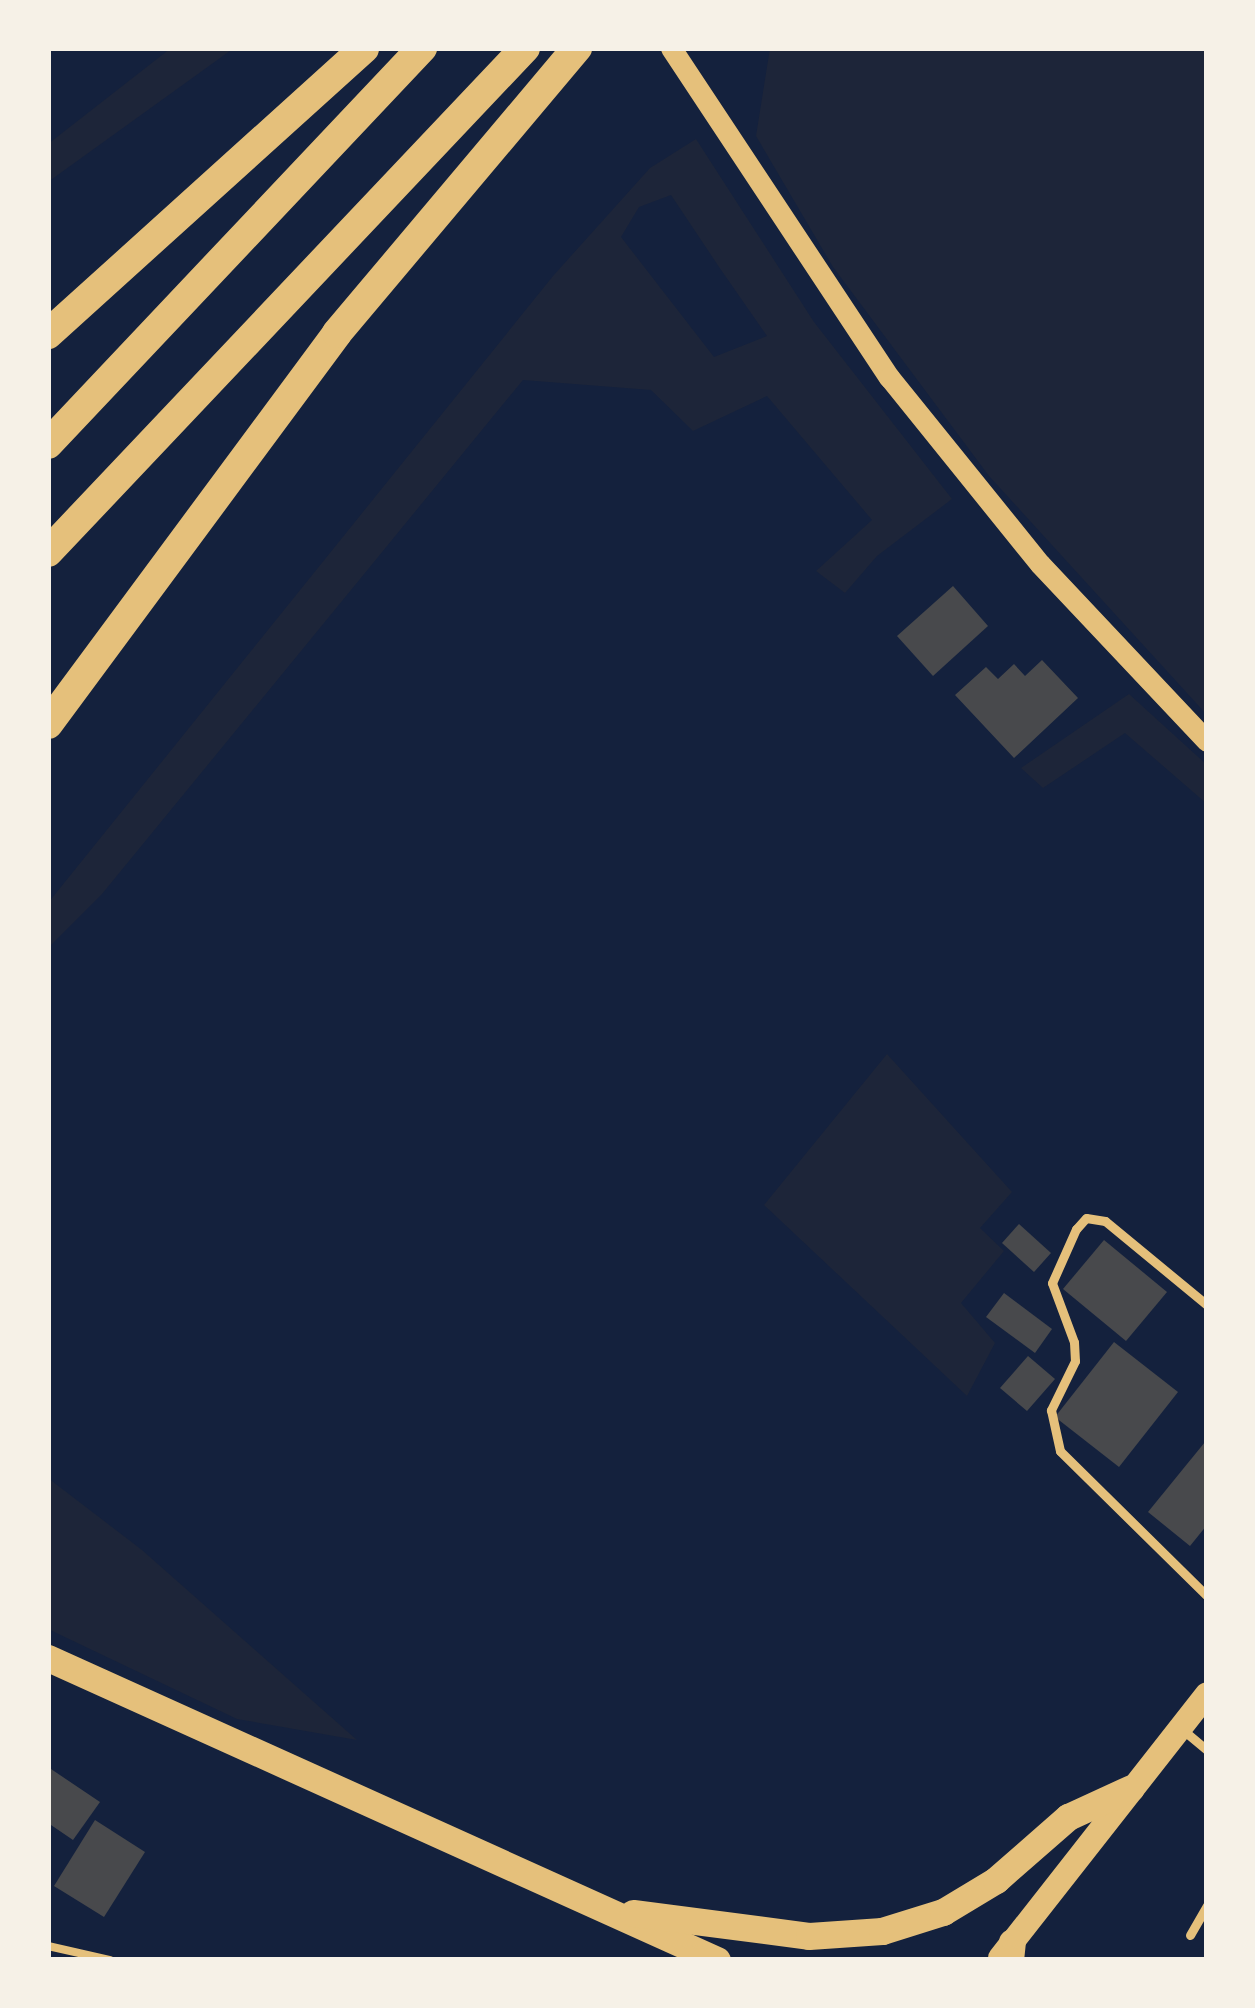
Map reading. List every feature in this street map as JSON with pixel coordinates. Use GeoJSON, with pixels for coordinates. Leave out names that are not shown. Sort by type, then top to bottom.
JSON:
{"type":"FeatureCollection","features":[{"type":"Feature","properties":{"kind":"highway"},"geometry":{"type":"LineString","coordinates":[[48,334],[364,48]]}},
{"type":"Feature","properties":{"kind":"highway"},"geometry":{"type":"LineString","coordinates":[[48,444],[422,48]]}},
{"type":"Feature","properties":{"kind":"highway"},"geometry":{"type":"LineString","coordinates":[[48,552],[524,48]]}},
{"type":"Feature","properties":{"kind":"highway"},"geometry":{"type":"LineString","coordinates":[[48,724],[352,314],[577,48]]}},
{"type":"Feature","properties":{"kind":"main road"},"geometry":{"type":"LineString","coordinates":[[48,1662],[717,1960]]}},
{"type":"Feature","properties":{"kind":"main road"},"geometry":{"type":"LineString","coordinates":[[1007,1954],[1207,1694]]}},
{"type":"Feature","properties":{"kind":"main road"},"geometry":{"type":"LineString","coordinates":[[614,1911],[809,1936],[882,1931],[943,1912],[996,1880],[1068,1817],[1131,1788]]}},
{"type":"Feature","properties":{"kind":"street"},"geometry":{"type":"LineString","coordinates":[[671,48],[889,377],[1040,564],[1207,741]]}},
{"type":"Feature","properties":{"kind":"lane"},"geometry":{"type":"LineString","coordinates":[[1207,1305],[1106,1221],[1086,1218],[1076,1229],[1052,1282],[1074,1342],[1075,1361],[1051,1410],[1060,1451],[1207,1596]]}},
{"type":"Feature","properties":{"kind":"lane"},"geometry":{"type":"LineString","coordinates":[[1180,1727],[1207,1750]]}},
{"type":"Feature","properties":{"kind":"lane"},"geometry":{"type":"LineString","coordinates":[[1190,1935],[1207,1905]]}},
{"type":"Feature","properties":{"kind":"path"},"geometry":{"type":"LineString","coordinates":[[48,1946],[110,1960]]}},
{"type":"Feature","properties":{"kind":"shaded area"},"geometry":{"type":"Polygon","coordinates":[[[171,48],[234,48],[48,182],[48,144],[171,48]]]}},
{"type":"Feature","properties":{"kind":"shaded area"},"geometry":{"type":"Polygon","coordinates":[[[770,48],[1207,48],[1207,715],[989,476],[833,267],[756,136],[770,48]]]}},
{"type":"Feature","properties":{"kind":"shaded area"},"geometry":{"type":"Polygon","coordinates":[[[696,139],[814,322],[952,499],[877,556],[845,593],[816,571],[872,520],[767,396],[693,431],[651,390],[523,380],[102,894],[48,948],[48,903],[553,276],[650,168],[696,139]],[[671,195],[639,207],[621,237],[714,357],[767,336],[671,195]]]}},
{"type":"Feature","properties":{"kind":"shaded area"},"geometry":{"type":"Polygon","coordinates":[[[1129,694],[1207,765],[1207,804],[1125,733],[1043,788],[1021,768],[1129,694]]]}},
{"type":"Feature","properties":{"kind":"shaded area"},"geometry":{"type":"Polygon","coordinates":[[[887,1054],[1012,1192],[980,1228],[1004,1251],[961,1303],[995,1343],[967,1396],[764,1205],[887,1054]]]}},
{"type":"Feature","properties":{"kind":"shaded area"},"geometry":{"type":"Polygon","coordinates":[[[48,1478],[142,1550],[357,1740],[237,1719],[48,1629],[48,1478]]]}},
{"type":"Feature","properties":{"kind":"building"},"geometry":{"type":"Polygon","coordinates":[[[953,586],[988,626],[933,676],[897,636],[953,586]]]}},
{"type":"Feature","properties":{"kind":"building"},"geometry":{"type":"Polygon","coordinates":[[[1042,660],[1078,698],[1014,758],[955,695],[986,667],[998,679],[1014,664],[1025,676],[1042,660]]]}},
{"type":"Feature","properties":{"kind":"building"},"geometry":{"type":"Polygon","coordinates":[[[1019,1224],[1051,1253],[1034,1272],[1002,1243],[1019,1224]]]}},
{"type":"Feature","properties":{"kind":"building"},"geometry":{"type":"Polygon","coordinates":[[[1104,1240],[1167,1292],[1126,1341],[1063,1289],[1104,1240]]]}},
{"type":"Feature","properties":{"kind":"building"},"geometry":{"type":"Polygon","coordinates":[[[1004,1293],[1052,1329],[1035,1353],[986,1317],[1004,1293]]]}},
{"type":"Feature","properties":{"kind":"building"},"geometry":{"type":"Polygon","coordinates":[[[1114,1342],[1178,1392],[1119,1467],[1055,1417],[1114,1342]]]}},
{"type":"Feature","properties":{"kind":"building"},"geometry":{"type":"Polygon","coordinates":[[[1028,1356],[1055,1379],[1027,1411],[1000,1388],[1028,1356]]]}},
{"type":"Feature","properties":{"kind":"building"},"geometry":{"type":"Polygon","coordinates":[[[1205,1442],[1207,1525],[1190,1546],[1148,1512],[1205,1442]]]}},
{"type":"Feature","properties":{"kind":"building"},"geometry":{"type":"Polygon","coordinates":[[[48,1767],[100,1802],[73,1840],[48,1823],[48,1767]]]}},
{"type":"Feature","properties":{"kind":"building"},"geometry":{"type":"Polygon","coordinates":[[[95,1820],[145,1852],[104,1917],[54,1886],[95,1820]]]}}]}
